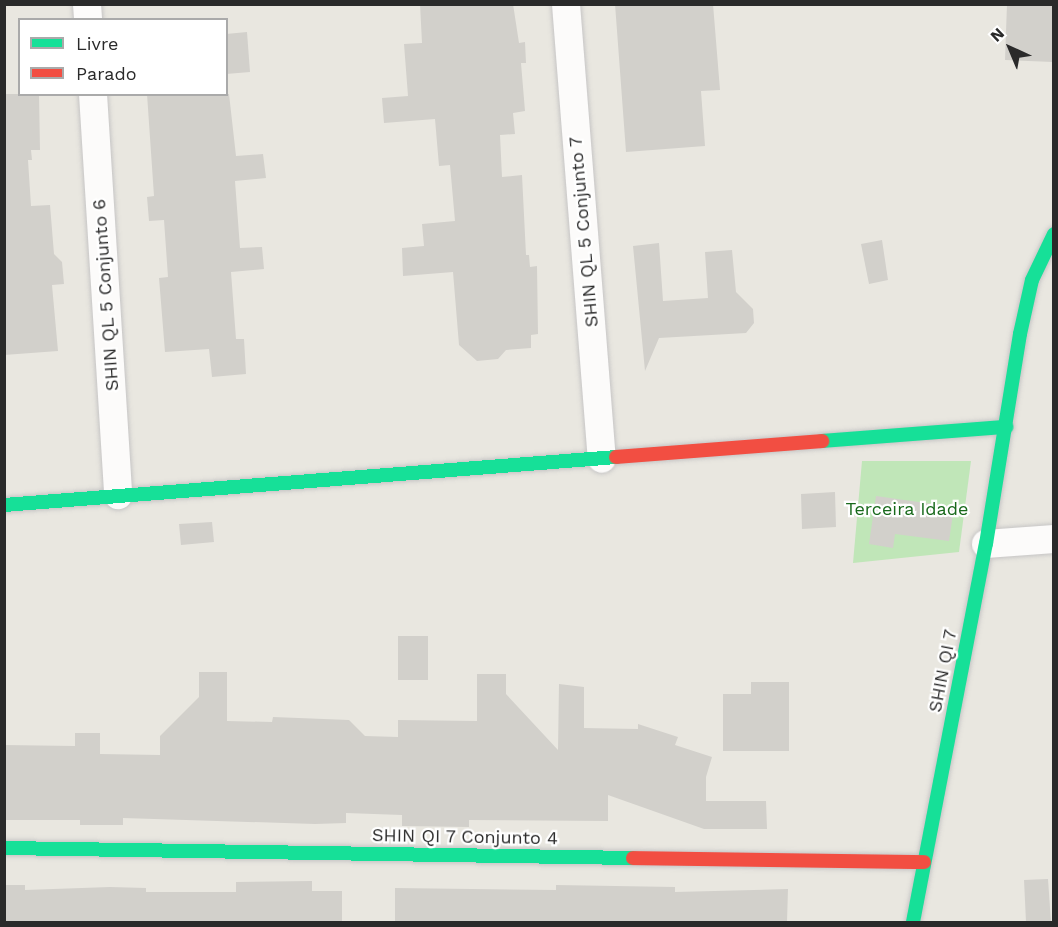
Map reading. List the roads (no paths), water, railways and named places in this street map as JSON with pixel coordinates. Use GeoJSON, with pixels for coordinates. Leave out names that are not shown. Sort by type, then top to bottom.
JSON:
{"type":"FeatureCollection","features":[{"type":"Feature","properties":{"kind":"street","name":"SHIN QL 5 Conjunto 7"},"geometry":{"type":"LineString","coordinates":[[566,4],[602,459]]}},
{"type":"Feature","properties":{"kind":"street","name":"SHIN QL 5 Conjunto 6"},"geometry":{"type":"LineString","coordinates":[[93,96],[118,495]]}},
{"type":"Feature","properties":{"kind":"street","name":"SHIN QI 7"},"geometry":{"type":"LineString","coordinates":[[913,922],[986,544],[1032,280],[1053,234]]}},
{"type":"Feature","properties":{"kind":"street"},"geometry":{"type":"LineString","coordinates":[[4,505],[1005,427]]}},
{"type":"Feature","properties":{"kind":"street"},"geometry":{"type":"LineString","coordinates":[[986,544],[1053,538]]}},
{"type":"Feature","properties":{"kind":"street","name":"SHIN QI 7 Conjunto 4"},"geometry":{"type":"LineString","coordinates":[[4,848],[924,862]]}},
{"type":"Feature","properties":{"kind":"park label","name":"Terceira Idade"},"geometry":{"type":"Point","coordinates":[907,509]}}]}
